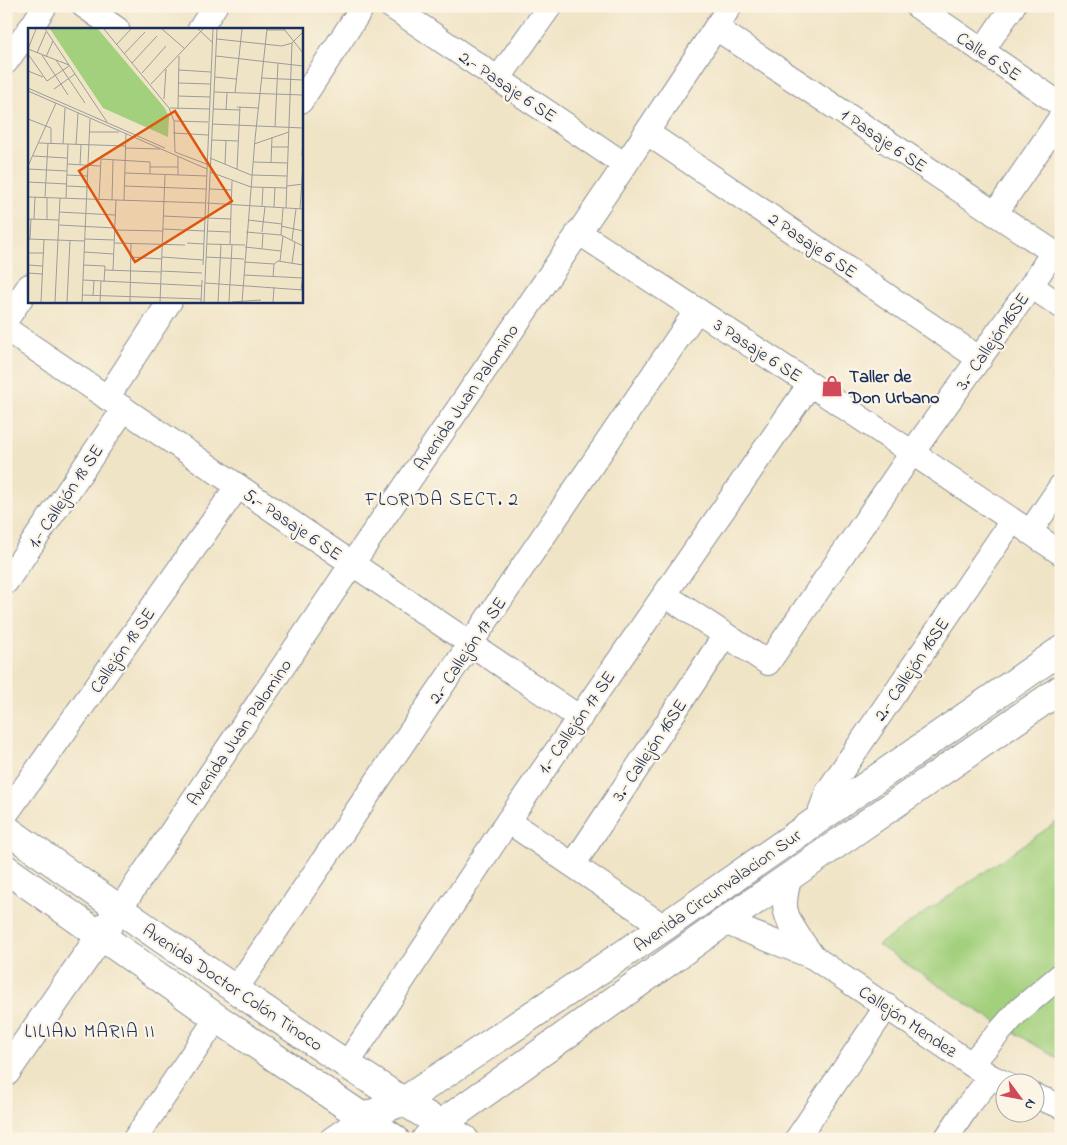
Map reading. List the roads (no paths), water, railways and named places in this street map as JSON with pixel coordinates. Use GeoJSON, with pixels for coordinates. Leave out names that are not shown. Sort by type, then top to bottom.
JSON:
{"type":"FeatureCollection","features":[{"type":"Feature","properties":{"kind":"main road","name":"Avenida Circunvalacion Sur"},"geometry":{"type":"LineString","coordinates":[[364,1117],[404,1101],[664,927],[1061,650]]}},
{"type":"Feature","properties":{"kind":"main road","name":"Avenida Circunvalacion Sur"},"geometry":{"type":"LineString","coordinates":[[434,1131],[724,922],[1061,689]]}},
{"type":"Feature","properties":{"kind":"main road"},"geometry":{"type":"LineString","coordinates":[[809,826],[821,855]]}},
{"type":"Feature","properties":{"kind":"main road","name":"Avenida Doctor Colón Tinoco"},"geometry":{"type":"LineString","coordinates":[[6,829],[119,910],[404,1101],[434,1131],[464,1139]]}},
{"type":"Feature","properties":{"kind":"main road","name":"Avenida Doctor Colón Tinoco"},"geometry":{"type":"LineString","coordinates":[[6,869],[217,1018],[395,1139]]}},
{"type":"Feature","properties":{"kind":"main road","name":"Avenida Juan Palomino"},"geometry":{"type":"LineString","coordinates":[[6,1072],[119,910]]}},
{"type":"Feature","properties":{"kind":"street"},"geometry":{"type":"LineString","coordinates":[[30,28],[45,6]]}},
{"type":"Feature","properties":{"kind":"street"},"geometry":{"type":"LineString","coordinates":[[84,6],[116,28]]}},
{"type":"Feature","properties":{"kind":"street"},"geometry":{"type":"LineString","coordinates":[[201,28],[215,6]]}},
{"type":"Feature","properties":{"kind":"street"},"geometry":{"type":"LineString","coordinates":[[302,99],[363,6]]}},
{"type":"Feature","properties":{"kind":"street"},"geometry":{"type":"LineString","coordinates":[[498,79],[550,6]]}},
{"type":"Feature","properties":{"kind":"street","name":"Avenida Juan Palomino"},"geometry":{"type":"LineString","coordinates":[[119,910],[352,564],[625,165],[730,6]]}},
{"type":"Feature","properties":{"kind":"street","name":"Calle 6 SE"},"geometry":{"type":"LineString","coordinates":[[917,6],[1061,105]]}},
{"type":"Feature","properties":{"kind":"street"},"geometry":{"type":"LineString","coordinates":[[982,51],[1013,6]]}},
{"type":"Feature","properties":{"kind":"street","name":"2.- Pasaje 6 SE"},"geometry":{"type":"LineString","coordinates":[[394,7],[625,165]]}},
{"type":"Feature","properties":{"kind":"street","name":"1 Pasaje 6 SE"},"geometry":{"type":"LineString","coordinates":[[716,28],[1053,252]]}},
{"type":"Feature","properties":{"kind":"street"},"geometry":{"type":"LineString","coordinates":[[6,62],[28,30]]}},
{"type":"Feature","properties":{"kind":"street"},"geometry":{"type":"LineString","coordinates":[[995,214],[1061,117]]}},
{"type":"Feature","properties":{"kind":"street","name":"2 Pasaje 6 SE"},"geometry":{"type":"LineString","coordinates":[[646,132],[980,359]]}},
{"type":"Feature","properties":{"kind":"street","name":"3 Pasaje 6 SE"},"geometry":{"type":"LineString","coordinates":[[578,232],[810,384],[1061,553]]}},
{"type":"Feature","properties":{"kind":"street","name":"3.- Callejón16SE"},"geometry":{"type":"LineString","coordinates":[[912,453],[980,359],[1053,252]]}},
{"type":"Feature","properties":{"kind":"street"},"geometry":{"type":"LineString","coordinates":[[1031,286],[1061,306]]}},
{"type":"Feature","properties":{"kind":"street"},"geometry":{"type":"LineString","coordinates":[[6,320],[28,287]]}},
{"type":"Feature","properties":{"kind":"street","name":"1.- Callejón 18 SE"},"geometry":{"type":"LineString","coordinates":[[6,582],[116,404],[169,302]]}},
{"type":"Feature","properties":{"kind":"street","name":"2.- Callejón 17 SE"},"geometry":{"type":"LineString","coordinates":[[236,989],[697,310]]}},
{"type":"Feature","properties":{"kind":"street","name":"5.- Pasaje 6 SE"},"geometry":{"type":"LineString","coordinates":[[6,329],[580,718]]}},
{"type":"Feature","properties":{"kind":"street","name":"1.- Callejón 17 SE"},"geometry":{"type":"LineString","coordinates":[[348,1064],[508,821],[810,384]]}},
{"type":"Feature","properties":{"kind":"street"},"geometry":{"type":"LineString","coordinates":[[664,595],[768,663],[912,453]]}},
{"type":"Feature","properties":{"kind":"street","name":"Callejón 18 SE"},"geometry":{"type":"LineString","coordinates":[[6,814],[238,486]]}},
{"type":"Feature","properties":{"kind":"street","name":"2.- Callejón 16SE"},"geometry":{"type":"LineString","coordinates":[[809,826],[828,791],[1021,526],[1061,486]]}},
{"type":"Feature","properties":{"kind":"street","name":"3.- Callejón 16SE"},"geometry":{"type":"LineString","coordinates":[[573,865],[726,635]]}},
{"type":"Feature","properties":{"kind":"street"},"geometry":{"type":"LineString","coordinates":[[508,821],[664,927]]}},
{"type":"Feature","properties":{"kind":"street","name":"Callejón Mendez"},"geometry":{"type":"LineString","coordinates":[[790,876],[785,911],[793,928],[813,956]]}},
{"type":"Feature","properties":{"kind":"street","name":"Callejón Mendez"},"geometry":{"type":"LineString","coordinates":[[724,922],[813,956],[971,1064],[994,1078]]}},
{"type":"Feature","properties":{"kind":"street"},"geometry":{"type":"LineString","coordinates":[[971,1064],[1017,1012],[1061,975]]}},
{"type":"Feature","properties":{"kind":"street"},"geometry":{"type":"LineString","coordinates":[[797,1139],[887,1006]]}},
{"type":"Feature","properties":{"kind":"street"},"geometry":{"type":"LineString","coordinates":[[135,1139],[217,1018]]}},
{"type":"Feature","properties":{"kind":"street"},"geometry":{"type":"LineString","coordinates":[[946,1139],[967,1107],[994,1083]]}},
{"type":"Feature","properties":{"kind":"street"},"geometry":{"type":"LineString","coordinates":[[1044,1100],[1061,1106]]}},
{"type":"Feature","properties":{"kind":"street"},"geometry":{"type":"LineString","coordinates":[[332,1139],[364,1117]]}},
{"type":"Feature","properties":{"kind":"place","name":"Taller de Don Urbano"},"geometry":{"type":"Point","coordinates":[832,386]}},
{"type":"Feature","properties":{"kind":"district","name":"FLORIDA SECT. 2"},"geometry":{"type":"Point","coordinates":[442,498]}},
{"type":"Feature","properties":{"kind":"district","name":"LILIAN MARIA II"},"geometry":{"type":"Point","coordinates":[90,1030]}}]}
